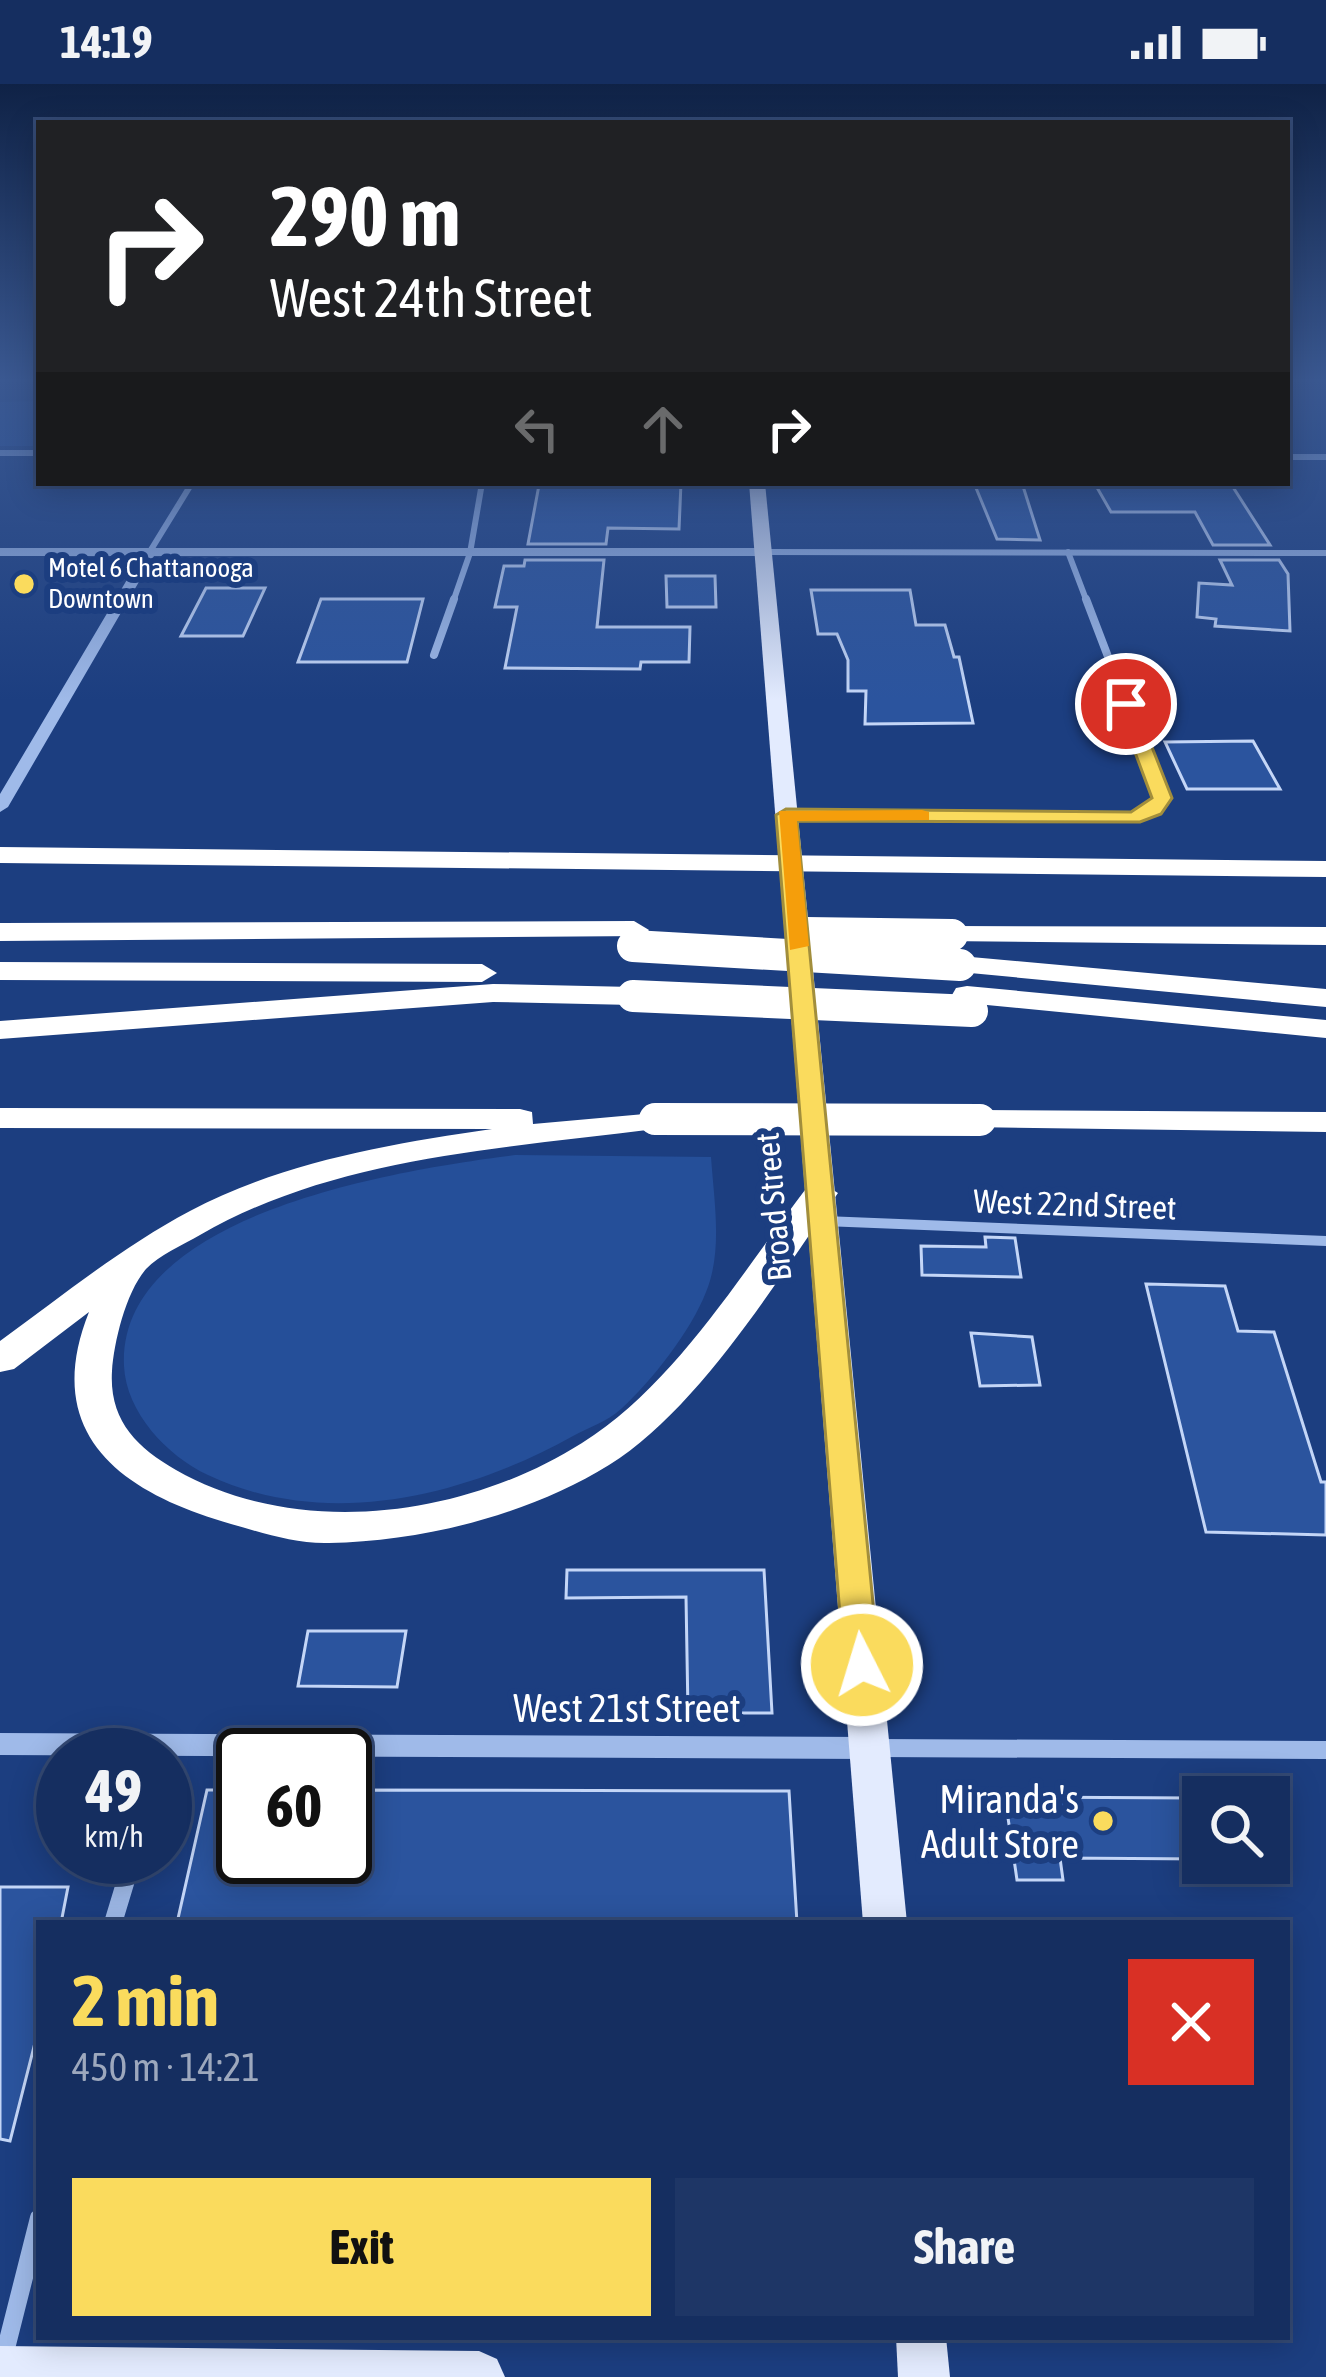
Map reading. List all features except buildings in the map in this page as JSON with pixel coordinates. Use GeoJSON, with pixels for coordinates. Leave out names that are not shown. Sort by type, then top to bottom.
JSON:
{"type":"FeatureCollection","features":[{"type":"Feature","properties":{"kind":"highway"},"geometry":{"type":"LineString","coordinates":[[0,855],[1326,869]]}},
{"type":"Feature","properties":{"kind":"highway"},"geometry":{"type":"LineString","coordinates":[[9,932],[1244,989],[1326,998]]}},
{"type":"Feature","properties":{"kind":"highway"},"geometry":{"type":"LineString","coordinates":[[963,977],[1234,936],[1326,936]]}},
{"type":"Feature","properties":{"kind":"highway"},"geometry":{"type":"LineString","coordinates":[[0,1030],[493,993],[633,962]]}},
{"type":"Feature","properties":{"kind":"highway"},"geometry":{"type":"LineString","coordinates":[[3,971],[633,962],[963,977],[1326,1041]]}},
{"type":"Feature","properties":{"kind":"highway"},"geometry":{"type":"LineString","coordinates":[[1256,1029],[1326,1029]]}},
{"type":"Feature","properties":{"kind":"highway"},"geometry":{"type":"LineString","coordinates":[[0,1118],[1326,1122]]}},
{"type":"Feature","properties":{"kind":"highway"},"geometry":{"type":"LineString","coordinates":[[0,1360],[129,1266],[233,1203],[338,1166],[655,1119]]}},
{"type":"Feature","properties":{"kind":"highway"},"geometry":{"type":"LineString","coordinates":[[129,1266],[96,1334],[92,1399],[112,1443],[157,1482],[299,1527],[409,1521],[518,1491],[599,1452],[650,1408],[821,1207]]}},
{"type":"Feature","properties":{"kind":"main road","name":"Broad Street"},"geometry":{"type":"LineString","coordinates":[[757,487],[885,1920]]}},
{"type":"Feature","properties":{"kind":"main road"},"geometry":{"type":"LineString","coordinates":[[921,2340],[924,2377]]}},
{"type":"Feature","properties":{"kind":"main road"},"geometry":{"type":"LineString","coordinates":[[0,2372],[479,2377]]}},
{"type":"Feature","properties":{"kind":"street"},"geometry":{"type":"LineString","coordinates":[[0,807],[190,487]]}},
{"type":"Feature","properties":{"kind":"street"},"geometry":{"type":"LineString","coordinates":[[434,655],[470,554],[481,487]]}},
{"type":"Feature","properties":{"kind":"street"},"geometry":{"type":"LineString","coordinates":[[0,551],[1326,554]]}},
{"type":"Feature","properties":{"kind":"street"},"geometry":{"type":"LineString","coordinates":[[786,815],[1133,818],[1154,810],[1162,798],[1068,552]]}},
{"type":"Feature","properties":{"kind":"street","name":"West 22nd Street"},"geometry":{"type":"LineString","coordinates":[[821,1207],[1326,1241]]}},
{"type":"Feature","properties":{"kind":"street","name":"West 21st Street"},"geometry":{"type":"LineString","coordinates":[[0,1744],[36,1745]]}},
{"type":"Feature","properties":{"kind":"street","name":"West 21st Street"},"geometry":{"type":"LineString","coordinates":[[192,1749],[1326,1750]]}},
{"type":"Feature","properties":{"kind":"street"},"geometry":{"type":"LineString","coordinates":[[114,1920],[125,1884]]}},
{"type":"Feature","properties":{"kind":"street"},"geometry":{"type":"LineString","coordinates":[[0,2372],[36,2230]]}},
{"type":"Feature","properties":{"kind":"shaded area"},"geometry":{"type":"Polygon","coordinates":[[[515,1155],[711,1157],[716,1243],[706,1292],[669,1355],[616,1413],[487,1475],[395,1499],[347,1503],[253,1492],[193,1467],[151,1431],[132,1400],[124,1366],[134,1313],[167,1270],[216,1235],[276,1208],[407,1172],[515,1155]]]}},
{"type":"Feature","properties":{"kind":"slow traffic"},"geometry":{"type":"LineString","coordinates":[[798,946],[786,815],[922,816]]}},
{"type":"Feature","properties":{"kind":"place","name":"Motel 6 Chattanooga Downtown"},"geometry":{"type":"Point","coordinates":[24,584]}},
{"type":"Feature","properties":{"kind":"place","name":"Miranda's Adult Store"},"geometry":{"type":"Point","coordinates":[1103,1821]}},
{"type":"Feature","properties":{"kind":"route"},"geometry":{"type":"LineString","coordinates":[[862,1665],[786,815],[1133,818],[1154,810],[1162,798],[1126,704]]}}]}
